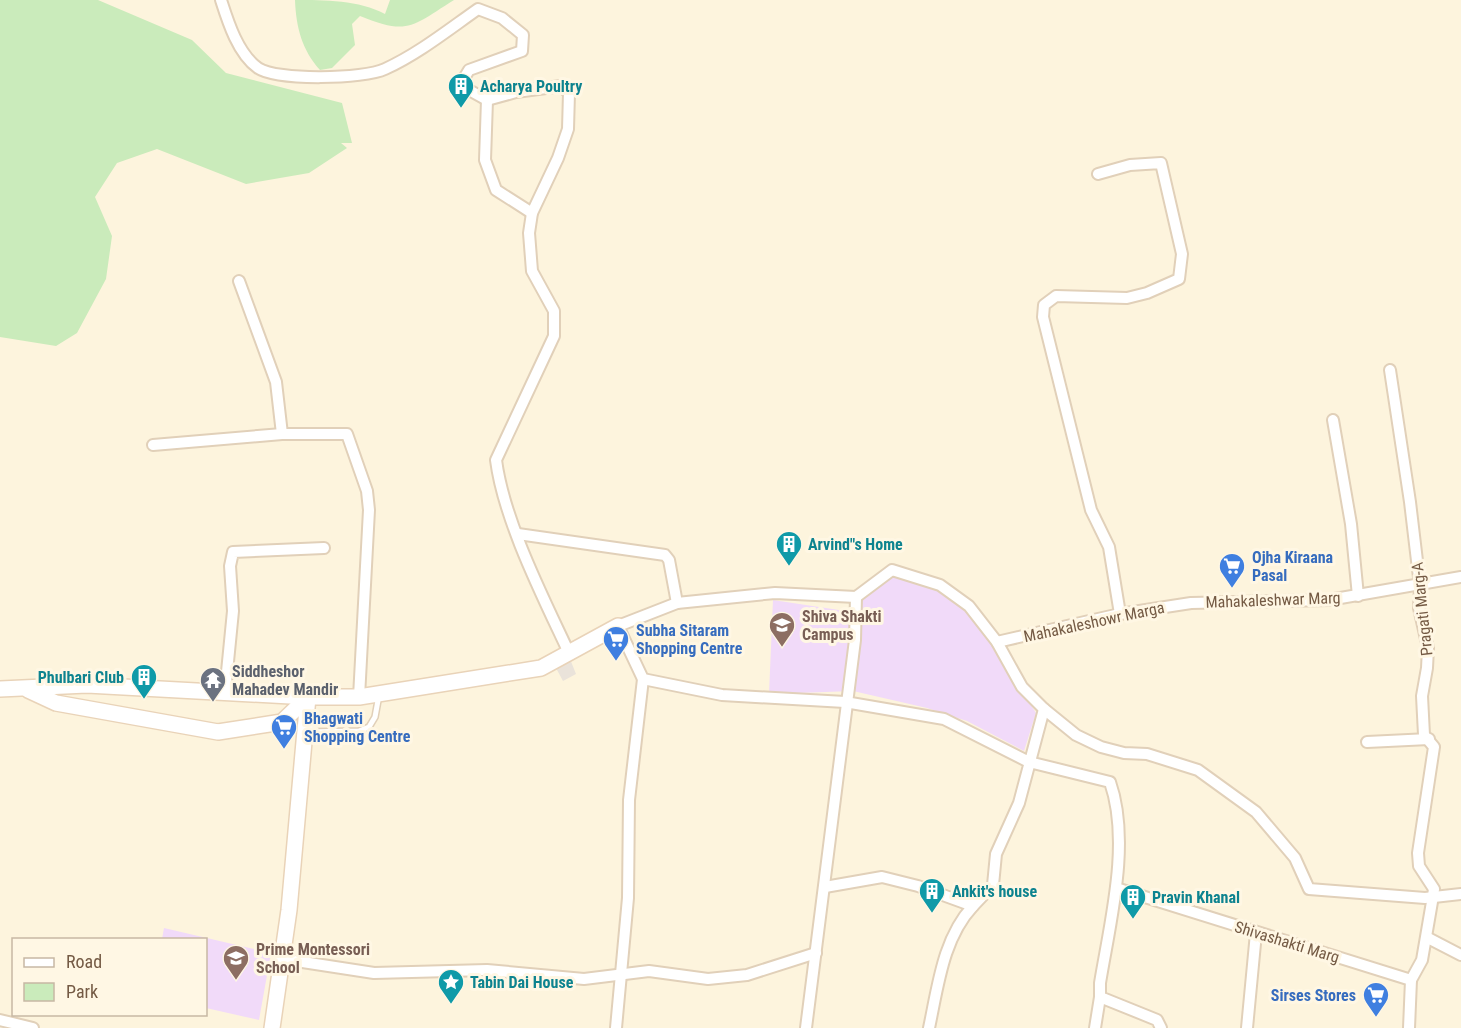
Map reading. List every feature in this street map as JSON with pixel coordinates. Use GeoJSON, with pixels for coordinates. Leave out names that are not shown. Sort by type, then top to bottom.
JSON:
{"type":"FeatureCollection","features":[{"type":"Feature","properties":{"kind":"main road"},"geometry":{"type":"LineString","coordinates":[[0,689],[87,686],[308,697],[359,697],[541,668],[618,626]]}},
{"type":"Feature","properties":{"kind":"main road"},"geometry":{"type":"LineString","coordinates":[[25,689],[56,703],[218,732],[282,722],[308,697]]}},
{"type":"Feature","properties":{"kind":"main road"},"geometry":{"type":"LineString","coordinates":[[272,1028],[283,959],[308,697]]}},
{"type":"Feature","properties":{"kind":"street"},"geometry":{"type":"LineString","coordinates":[[221,0],[240,46],[259,69],[300,76],[357,77],[384,70],[478,9],[502,18],[523,35],[522,51],[469,70],[460,85],[487,100],[516,92],[561,86],[569,93],[567,129],[544,190],[532,213],[529,233],[532,271],[554,310],[554,336],[496,460],[498,479],[533,577],[569,653]]}},
{"type":"Feature","properties":{"kind":"street"},"geometry":{"type":"LineString","coordinates":[[487,100],[485,160],[496,190],[532,213]]}},
{"type":"Feature","properties":{"kind":"street"},"geometry":{"type":"LineString","coordinates":[[1098,174],[1130,165],[1161,163],[1182,254],[1179,279],[1146,293],[1127,298],[1056,296],[1044,305],[1043,317],[1090,510],[1109,547],[1120,614]]}},
{"type":"Feature","properties":{"kind":"street"},"geometry":{"type":"LineString","coordinates":[[239,281],[276,382],[282,434]]}},
{"type":"Feature","properties":{"kind":"street","name":"Pragati Marg-A"},"geometry":{"type":"LineString","coordinates":[[1390,370],[1420,586],[1419,608],[1428,648],[1422,696],[1424,735],[1430,739],[1434,747],[1418,854],[1419,866],[1434,889],[1433,896]]}},
{"type":"Feature","properties":{"kind":"street"},"geometry":{"type":"LineString","coordinates":[[1333,420],[1351,524],[1358,596]]}},
{"type":"Feature","properties":{"kind":"street"},"geometry":{"type":"LineString","coordinates":[[153,444],[282,434],[347,434],[367,491],[369,510],[359,697]]}},
{"type":"Feature","properties":{"kind":"street"},"geometry":{"type":"LineString","coordinates":[[518,534],[665,555],[669,561],[678,603]]}},
{"type":"Feature","properties":{"kind":"street"},"geometry":{"type":"LineString","coordinates":[[225,692],[233,611],[230,566],[233,552],[324,548]]}},
{"type":"Feature","properties":{"kind":"street"},"geometry":{"type":"LineString","coordinates":[[616,1028],[628,898],[629,800],[643,679],[618,626],[678,603],[775,593],[856,597],[892,570],[940,585],[969,606],[997,642],[1022,687],[1044,709],[1076,735],[1101,747],[1124,753],[1147,754],[1198,770],[1256,812],[1295,858],[1309,889],[1433,896],[1461,894]]}},
{"type":"Feature","properties":{"kind":"street","name":"Mahakaleshwar Marg"},"geometry":{"type":"LineString","coordinates":[[1191,603],[1329,600],[1420,586],[1461,577]]}},
{"type":"Feature","properties":{"kind":"street"},"geometry":{"type":"LineString","coordinates":[[806,1028],[825,886],[845,702],[855,640],[856,597]]}},
{"type":"Feature","properties":{"kind":"street","name":"Mahakaleshowr Marga"},"geometry":{"type":"LineString","coordinates":[[997,642],[1120,614],[1191,603]]}},
{"type":"Feature","properties":{"kind":"street"},"geometry":{"type":"LineString","coordinates":[[643,679],[722,695],[845,702],[944,719],[1029,762],[1110,782],[1118,805],[1116,888],[1095,1028]]}},
{"type":"Feature","properties":{"kind":"street"},"geometry":{"type":"LineString","coordinates":[[928,1028],[944,959],[961,919],[993,885],[996,854],[1018,803],[1044,709]]}},
{"type":"Feature","properties":{"kind":"street"},"geometry":{"type":"LineString","coordinates":[[1367,742],[1430,739]]}},
{"type":"Feature","properties":{"kind":"street"},"geometry":{"type":"LineString","coordinates":[[825,886],[882,878],[918,886],[973,906]]}},
{"type":"Feature","properties":{"kind":"street","name":"Shivashakti Marg"},"geometry":{"type":"LineString","coordinates":[[1116,888],[1411,980]]}},
{"type":"Feature","properties":{"kind":"street"},"geometry":{"type":"LineString","coordinates":[[1408,1028],[1411,980],[1422,960],[1428,938],[1433,896]]}},
{"type":"Feature","properties":{"kind":"street"},"geometry":{"type":"LineString","coordinates":[[1247,1028],[1256,933]]}},
{"type":"Feature","properties":{"kind":"street"},"geometry":{"type":"LineString","coordinates":[[1428,938],[1461,955]]}},
{"type":"Feature","properties":{"kind":"street"},"geometry":{"type":"LineString","coordinates":[[283,959],[374,973],[487,970],[584,979],[649,970],[708,980],[747,975],[816,953]]}},
{"type":"Feature","properties":{"kind":"street"},"geometry":{"type":"LineString","coordinates":[[1100,997],[1157,1020],[1161,1028]]}},
{"type":"Feature","properties":{"kind":"street"},"geometry":{"type":"LineString","coordinates":[[0,1020],[33,1028]]}},
{"type":"Feature","properties":{"kind":"lane"},"geometry":{"type":"LineString","coordinates":[[305,732],[359,731],[369,727],[378,706],[380,693]]}},
{"type":"Feature","properties":{"kind":"shaded area"},"geometry":{"type":"Polygon","coordinates":[[[887,574],[952,595],[983,630],[1036,713],[1024,751],[967,721],[927,708],[853,691],[769,694],[773,600],[852,612],[887,574]]]}},
{"type":"Feature","properties":{"kind":"shaded area"},"geometry":{"type":"Polygon","coordinates":[[[570,659],[576,674],[563,681],[556,668],[570,659]]]}},
{"type":"Feature","properties":{"kind":"shaded area","name":"Prime Montessori School"},"geometry":{"type":"Polygon","coordinates":[[[164,928],[207,938],[162,938],[164,928]]]}},
{"type":"Feature","properties":{"kind":"shaded area","name":"Prime Montessori School"},"geometry":{"type":"Polygon","coordinates":[[[207,938],[271,953],[259,1020],[207,1008],[207,938]]]}},
{"type":"Feature","properties":{"kind":"green space"},"geometry":{"type":"Polygon","coordinates":[[[0,0],[98,0],[192,40],[226,73],[342,103],[352,143],[341,143],[347,148],[309,173],[246,184],[157,149],[117,163],[95,197],[112,236],[106,279],[77,333],[56,346],[0,337],[0,0]]]}},
{"type":"Feature","properties":{"kind":"green space"},"geometry":{"type":"Polygon","coordinates":[[[295,0],[353,3],[385,14],[390,0],[454,0],[419,22],[400,27],[389,26],[360,16],[352,24],[355,45],[332,68],[320,70],[301,38],[295,0]]]}},
{"type":"Feature","properties":{"kind":"place","name":"Acharya Poultry"},"geometry":{"type":"Point","coordinates":[461,109]}},
{"type":"Feature","properties":{"kind":"place","name":"Arvind\"s Home"},"geometry":{"type":"Point","coordinates":[789,567]}},
{"type":"Feature","properties":{"kind":"place","name":"Ojha Kiraana Pasal"},"geometry":{"type":"Point","coordinates":[1232,589]}},
{"type":"Feature","properties":{"kind":"place","name":"Shiva Shakti Campus"},"geometry":{"type":"Point","coordinates":[782,648]}},
{"type":"Feature","properties":{"kind":"place","name":"Subha Sitaram Shopping Centre"},"geometry":{"type":"Point","coordinates":[616,662]}},
{"type":"Feature","properties":{"kind":"place","name":"Phulbari Club"},"geometry":{"type":"Point","coordinates":[144,700]}},
{"type":"Feature","properties":{"kind":"place","name":"Siddheshor Mahadev Mandir"},"geometry":{"type":"Point","coordinates":[213,703]}},
{"type":"Feature","properties":{"kind":"place","name":"Bhagwati Shopping Centre"},"geometry":{"type":"Point","coordinates":[284,750]}},
{"type":"Feature","properties":{"kind":"place","name":"Ankit's house"},"geometry":{"type":"Point","coordinates":[932,914]}},
{"type":"Feature","properties":{"kind":"place","name":"Pravin Khanal"},"geometry":{"type":"Point","coordinates":[1133,920]}},
{"type":"Feature","properties":{"kind":"place","name":"Prime Montessori School"},"geometry":{"type":"Point","coordinates":[236,981]}},
{"type":"Feature","properties":{"kind":"place","name":"Tabin Dai House"},"geometry":{"type":"Point","coordinates":[451,1005]}},
{"type":"Feature","properties":{"kind":"place","name":"Sirses Stores"},"geometry":{"type":"Point","coordinates":[1376,1018]}}]}
